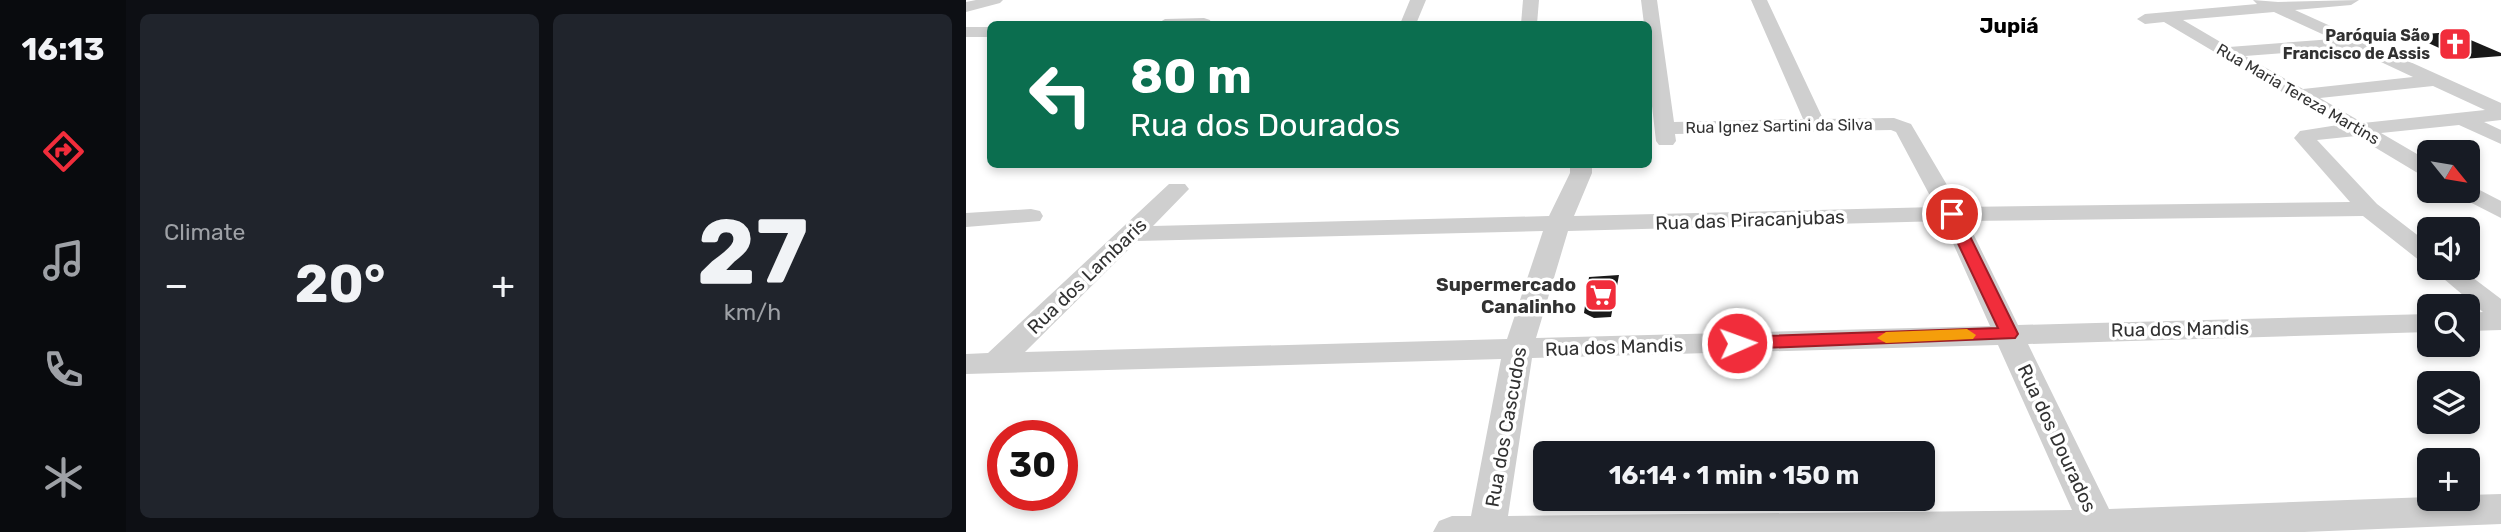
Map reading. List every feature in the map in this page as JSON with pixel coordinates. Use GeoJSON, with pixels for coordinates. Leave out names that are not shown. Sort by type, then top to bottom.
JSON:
{"type":"FeatureCollection","features":[{"type":"Feature","properties":{"kind":"street"},"geometry":{"type":"LineString","coordinates":[[966,7],[995,0]]}},
{"type":"Feature","properties":{"kind":"street"},"geometry":{"type":"LineString","coordinates":[[1409,21],[1418,0]]}},
{"type":"Feature","properties":{"kind":"street"},"geometry":{"type":"LineString","coordinates":[[1530,21],[1531,0]]}},
{"type":"Feature","properties":{"kind":"street"},"geometry":{"type":"LineString","coordinates":[[1652,21],[1649,0],[1658,0]]}},
{"type":"Feature","properties":{"kind":"street"},"geometry":{"type":"LineString","coordinates":[[1759,0],[1815,127]]}},
{"type":"Feature","properties":{"kind":"street","name":"Rua Maria Tereza Martins"},"geometry":{"type":"LineString","coordinates":[[2153,0],[2226,52],[2417,163]]}},
{"type":"Feature","properties":{"kind":"street"},"geometry":{"type":"LineString","coordinates":[[2145,19],[2269,4],[2351,0]]}},
{"type":"Feature","properties":{"kind":"street"},"geometry":{"type":"LineString","coordinates":[[2269,4],[2501,112]]}},
{"type":"Feature","properties":{"kind":"street"},"geometry":{"type":"LineString","coordinates":[[1652,25],[1665,134]]}},
{"type":"Feature","properties":{"kind":"street"},"geometry":{"type":"LineString","coordinates":[[966,33],[987,32]]}},
{"type":"Feature","properties":{"kind":"street"},"geometry":{"type":"LineString","coordinates":[[2226,52],[2389,39]]}},
{"type":"Feature","properties":{"kind":"street"},"geometry":{"type":"LineString","coordinates":[[2300,95],[2434,80]]}},
{"type":"Feature","properties":{"kind":"street"},"geometry":{"type":"LineString","coordinates":[[2417,247],[2369,209],[2304,138],[2306,135],[2501,112]]}},
{"type":"Feature","properties":{"kind":"street"},"geometry":{"type":"LineString","coordinates":[[2462,118],[2501,138]]}},
{"type":"Feature","properties":{"kind":"street","name":"Rua Ignez Sartini da Silva"},"geometry":{"type":"LineString","coordinates":[[1665,134],[1894,124]]}},
{"type":"Feature","properties":{"kind":"street","name":"Rua dos Dourados"},"geometry":{"type":"LineString","coordinates":[[1894,124],[1904,128],[1908,134],[1952,214],[2099,528]]}},
{"type":"Feature","properties":{"kind":"street","name":"Rua dos Cascudos"},"geometry":{"type":"LineString","coordinates":[[1475,531],[1518,350],[1556,226],[1581,168]]}},
{"type":"Feature","properties":{"kind":"street","name":"Rua dos Lambaris"},"geometry":{"type":"LineString","coordinates":[[997,362],[1177,189]]}},
{"type":"Feature","properties":{"kind":"street"},"geometry":{"type":"LineString","coordinates":[[2480,199],[2501,211]]}},
{"type":"Feature","properties":{"kind":"street","name":"Rua das Piracanjubas"},"geometry":{"type":"LineString","coordinates":[[1130,234],[1556,226],[1952,214],[2369,209]]}},
{"type":"Feature","properties":{"kind":"street"},"geometry":{"type":"LineString","coordinates":[[966,220],[1031,216]]}},
{"type":"Feature","properties":{"kind":"street"},"geometry":{"type":"LineString","coordinates":[[2459,280],[2501,313]]}},
{"type":"Feature","properties":{"kind":"street"},"geometry":{"type":"LineString","coordinates":[[2480,322],[2501,321]]}},
{"type":"Feature","properties":{"kind":"street","name":"Rua dos Mandis"},"geometry":{"type":"LineString","coordinates":[[966,364],[2417,323]]}},
{"type":"Feature","properties":{"kind":"street"},"geometry":{"type":"LineString","coordinates":[[1475,531],[2099,528],[2501,509]]}},
{"type":"Feature","properties":{"kind":"building","name":"Paróquia São Francisco de Assis"},"geometry":{"type":"Polygon","coordinates":[[[2452,32],[2501,53],[2501,56],[2463,59],[2411,35],[2452,32]]]}},
{"type":"Feature","properties":{"kind":"building","name":"Supermercado Canalinho"},"geometry":{"type":"Polygon","coordinates":[[[1619,275],[1611,317],[1594,318],[1584,313],[1589,277],[1619,275]]]}},
{"type":"Feature","properties":{"kind":"slow traffic"},"geometry":{"type":"LineString","coordinates":[[1886,338],[1967,335]]}},
{"type":"Feature","properties":{"kind":"place","name":"Paróquia São Francisco de Assis"},"geometry":{"type":"Point","coordinates":[2455,44]}},
{"type":"Feature","properties":{"kind":"place","name":"Supermercado Canalinho"},"geometry":{"type":"Point","coordinates":[1601,295]}},
{"type":"Feature","properties":{"kind":"district","name":"Jupiá"},"geometry":{"type":"Point","coordinates":[2009,25]}},
{"type":"Feature","properties":{"kind":"route"},"geometry":{"type":"LineString","coordinates":[[1737,343],[2009,334],[1952,214]]}}]}
